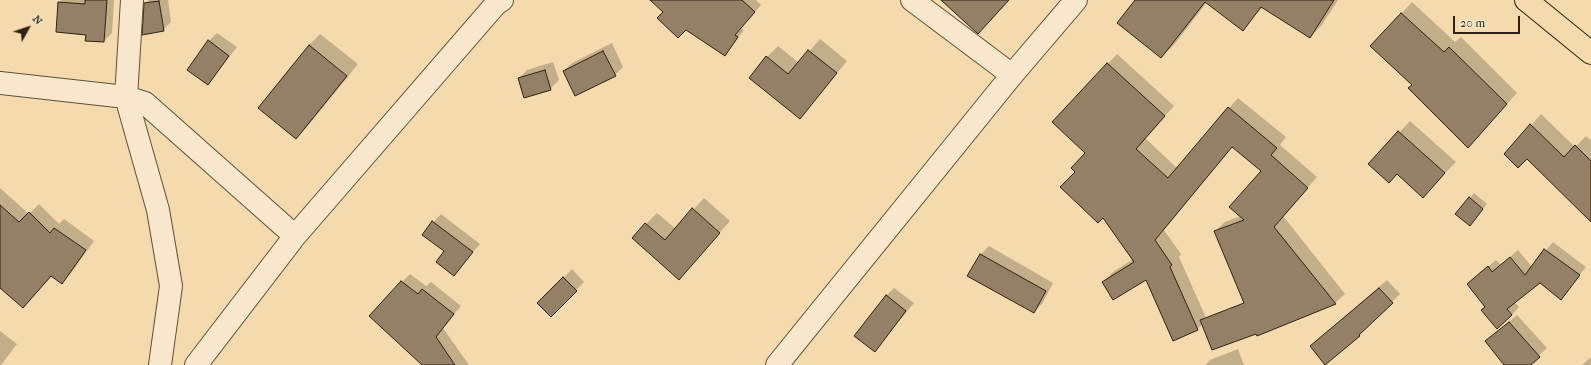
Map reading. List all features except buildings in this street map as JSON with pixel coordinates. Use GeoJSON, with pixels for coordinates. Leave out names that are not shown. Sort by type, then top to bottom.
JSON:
{"type":"FeatureCollection","features":[{"type":"Feature","properties":{"kind":"highway"},"geometry":{"type":"LineString","coordinates":[[1526,0],[1591,53]]}},
{"type":"Feature","properties":{"kind":"street"},"geometry":{"type":"LineString","coordinates":[[132,0],[126,97],[158,210],[171,286],[160,365]]}},
{"type":"Feature","properties":{"kind":"street"},"geometry":{"type":"LineString","coordinates":[[196,365],[295,236],[496,4],[502,0]]}},
{"type":"Feature","properties":{"kind":"street"},"geometry":{"type":"LineString","coordinates":[[912,0],[1012,75]]}},
{"type":"Feature","properties":{"kind":"street"},"geometry":{"type":"LineString","coordinates":[[777,365],[1012,75],[1076,0]]}},
{"type":"Feature","properties":{"kind":"street"},"geometry":{"type":"LineString","coordinates":[[0,82],[126,97],[145,103],[295,236]]}}]}
